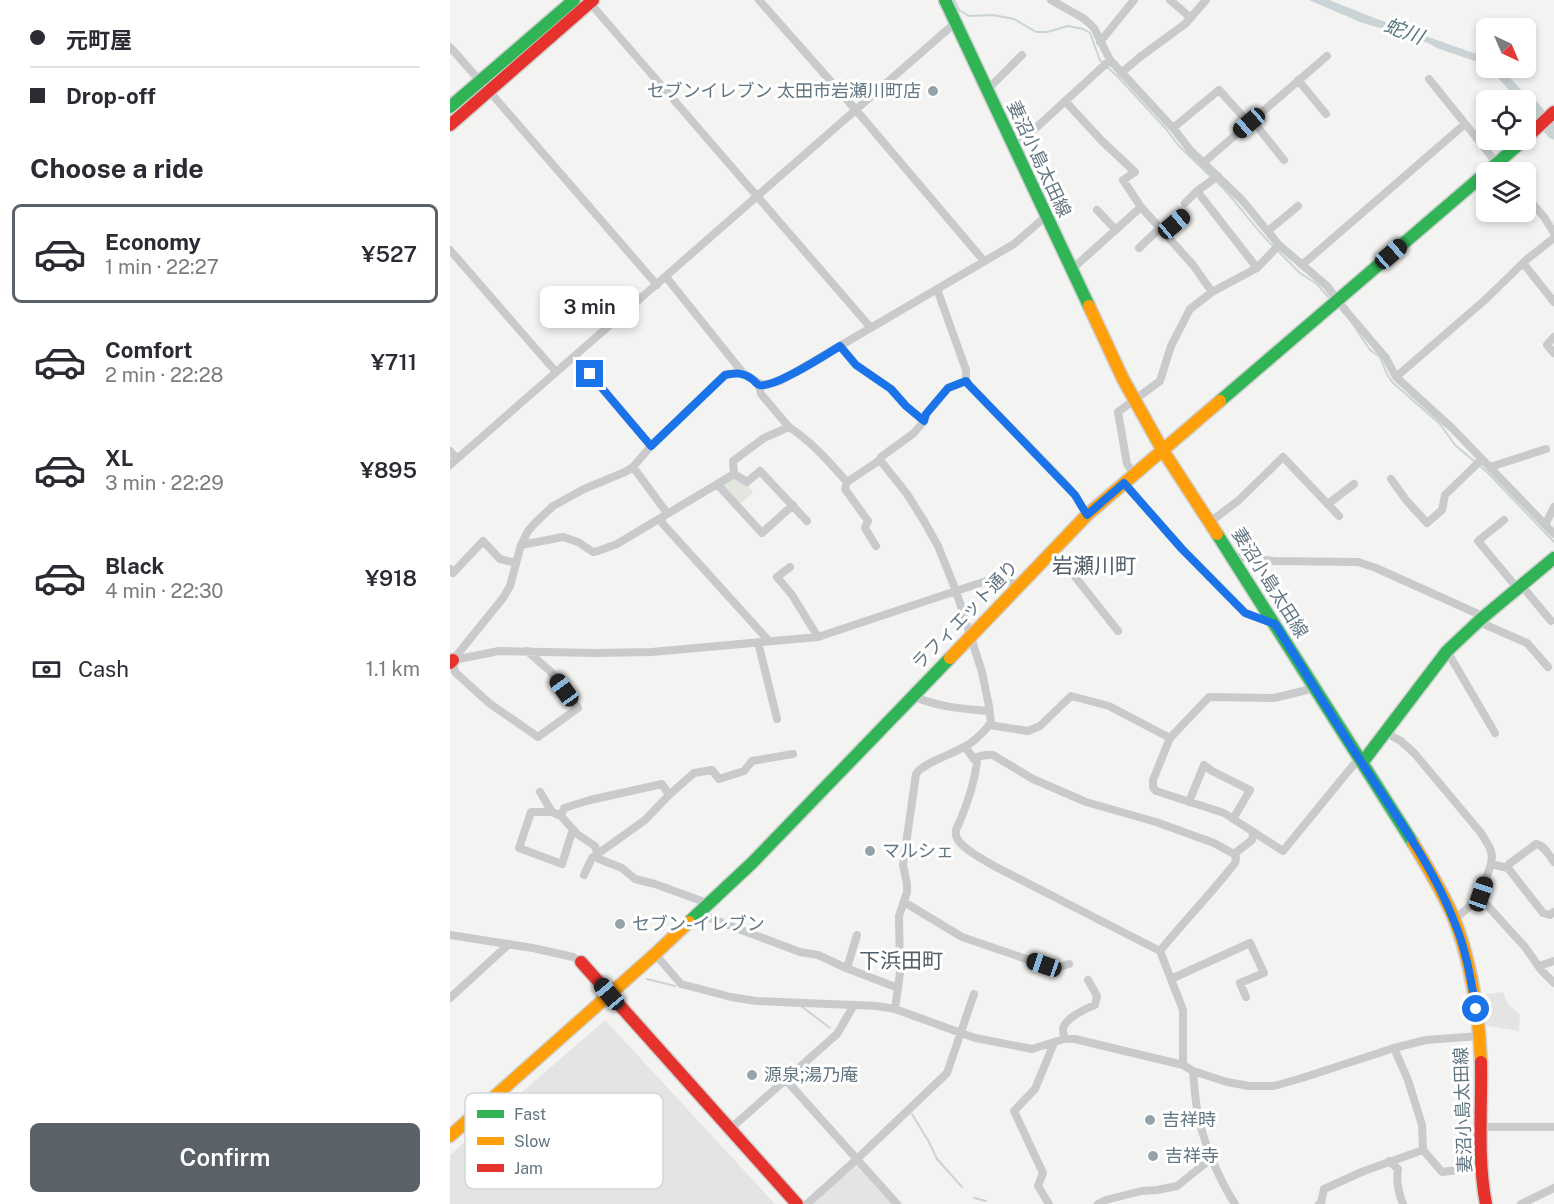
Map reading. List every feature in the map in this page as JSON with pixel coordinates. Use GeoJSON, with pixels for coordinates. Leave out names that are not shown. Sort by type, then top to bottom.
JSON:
{"type":"FeatureCollection","features":[{"type":"Feature","properties":{"kind":"main road"},"geometry":{"type":"LineString","coordinates":[[450,107],[574,0]]}},
{"type":"Feature","properties":{"kind":"main road","name":"妻沼小島太田線"},"geometry":{"type":"LineString","coordinates":[[945,0],[1134,400],[1162,449],[1423,860],[1454,920],[1472,984],[1479,1036],[1482,1167],[1486,1204]]}},
{"type":"Feature","properties":{"kind":"main road"},"geometry":{"type":"LineString","coordinates":[[450,125],[592,2]]}},
{"type":"Feature","properties":{"kind":"main road","name":"ラフィエット通り"},"geometry":{"type":"LineString","coordinates":[[1536,129],[1554,112]]}},
{"type":"Feature","properties":{"kind":"main road","name":"ラフィエット通り"},"geometry":{"type":"LineString","coordinates":[[1505,162],[1516,150]]}},
{"type":"Feature","properties":{"kind":"main road","name":"ラフィエット通り"},"geometry":{"type":"LineString","coordinates":[[498,1093],[710,904],[1087,515],[1338,299],[1476,187]]}},
{"type":"Feature","properties":{"kind":"main road"},"geometry":{"type":"LineString","coordinates":[[1360,761],[1386,733],[1447,651],[1480,619],[1554,558]]}},
{"type":"Feature","properties":{"kind":"main road"},"geometry":{"type":"LineString","coordinates":[[580,962],[797,1204]]}},
{"type":"Feature","properties":{"kind":"main road","name":"ラフィエット通り"},"geometry":{"type":"LineString","coordinates":[[450,1136],[465,1123]]}},
{"type":"Feature","properties":{"kind":"street"},"geometry":{"type":"LineString","coordinates":[[759,0],[984,261]]}},
{"type":"Feature","properties":{"kind":"street"},"geometry":{"type":"LineString","coordinates":[[1051,0],[1066,3],[1094,28],[1110,60],[1121,73],[1173,128],[1191,151],[1242,200],[1279,245],[1302,266],[1321,279],[1386,358],[1396,377],[1453,429],[1554,534]]}},
{"type":"Feature","properties":{"kind":"street"},"geometry":{"type":"LineString","coordinates":[[1100,42],[1134,0]]}},
{"type":"Feature","properties":{"kind":"street"},"geometry":{"type":"LineString","coordinates":[[1170,0],[1191,18]]}},
{"type":"Feature","properties":{"kind":"street"},"geometry":{"type":"LineString","coordinates":[[1121,73],[1178,30],[1206,0]]}},
{"type":"Feature","properties":{"kind":"street"},"geometry":{"type":"LineString","coordinates":[[592,2],[871,328]]}},
{"type":"Feature","properties":{"kind":"street"},"geometry":{"type":"LineString","coordinates":[[450,451],[453,462],[955,23]]}},
{"type":"Feature","properties":{"kind":"street"},"geometry":{"type":"LineString","coordinates":[[450,47],[480,81]]}},
{"type":"Feature","properties":{"kind":"street"},"geometry":{"type":"LineString","coordinates":[[987,90],[1022,55]]}},
{"type":"Feature","properties":{"kind":"street"},"geometry":{"type":"LineString","coordinates":[[1203,163],[1327,56]]}},
{"type":"Feature","properties":{"kind":"street"},"geometry":{"type":"LineString","coordinates":[[1014,148],[1110,60]]}},
{"type":"Feature","properties":{"kind":"street"},"geometry":{"type":"LineString","coordinates":[[1429,79],[1495,162]]}},
{"type":"Feature","properties":{"kind":"street"},"geometry":{"type":"LineString","coordinates":[[1298,80],[1326,114]]}},
{"type":"Feature","properties":{"kind":"street"},"geometry":{"type":"LineString","coordinates":[[1173,128],[1219,90],[1251,121],[1284,160]]}},
{"type":"Feature","properties":{"kind":"street"},"geometry":{"type":"LineString","coordinates":[[489,91],[657,285]]}},
{"type":"Feature","properties":{"kind":"street"},"geometry":{"type":"LineString","coordinates":[[1065,101],[1135,172],[1123,180],[1141,207],[1192,265],[1212,292]]}},
{"type":"Feature","properties":{"kind":"street"},"geometry":{"type":"LineString","coordinates":[[1302,266],[1465,124]]}},
{"type":"Feature","properties":{"kind":"street"},"geometry":{"type":"LineString","coordinates":[[1185,203],[1218,176]]}},
{"type":"Feature","properties":{"kind":"street"},"geometry":{"type":"LineString","coordinates":[[1197,191],[1257,268]]}},
{"type":"Feature","properties":{"kind":"street"},"geometry":{"type":"LineString","coordinates":[[1268,231],[1298,206]]}},
{"type":"Feature","properties":{"kind":"street"},"geometry":{"type":"LineString","coordinates":[[1071,270],[1141,207]]}},
{"type":"Feature","properties":{"kind":"street"},"geometry":{"type":"LineString","coordinates":[[1536,208],[1554,233]]}},
{"type":"Feature","properties":{"kind":"street"},"geometry":{"type":"LineString","coordinates":[[1098,210],[1116,230]]}},
{"type":"Feature","properties":{"kind":"street"},"geometry":{"type":"LineString","coordinates":[[1139,248],[1184,215]]}},
{"type":"Feature","properties":{"kind":"street"},"geometry":{"type":"LineString","coordinates":[[666,277],[743,373],[759,385],[767,385],[780,381],[1014,244],[1046,216]]}},
{"type":"Feature","properties":{"kind":"street"},"geometry":{"type":"LineString","coordinates":[[1396,377],[1554,238]]}},
{"type":"Feature","properties":{"kind":"street"},"geometry":{"type":"LineString","coordinates":[[1275,624],[1245,613],[1182,549],[1129,479],[1118,412],[1160,381],[1171,346],[1190,309],[1212,292],[1257,268],[1279,245]]}},
{"type":"Feature","properties":{"kind":"street"},"geometry":{"type":"LineString","coordinates":[[450,250],[555,372]]}},
{"type":"Feature","properties":{"kind":"street"},"geometry":{"type":"LineString","coordinates":[[1523,263],[1554,302]]}},
{"type":"Feature","properties":{"kind":"street"},"geometry":{"type":"LineString","coordinates":[[937,289],[966,370],[966,381],[1075,495],[1087,515]]}},
{"type":"Feature","properties":{"kind":"street"},"geometry":{"type":"LineString","coordinates":[[1554,338],[1547,345],[1554,353]]}},
{"type":"Feature","properties":{"kind":"street"},"geometry":{"type":"LineString","coordinates":[[840,346],[856,365],[891,389],[924,421]]}},
{"type":"Feature","properties":{"kind":"street"},"geometry":{"type":"LineString","coordinates":[[575,356],[651,446]]}},
{"type":"Feature","properties":{"kind":"street"},"geometry":{"type":"LineString","coordinates":[[451,660],[503,598],[510,586],[521,545],[528,531],[543,514],[584,489],[633,467],[651,446],[725,375],[743,373]]}},
{"type":"Feature","properties":{"kind":"street"},"geometry":{"type":"LineString","coordinates":[[876,546],[865,528],[868,521],[844,489],[848,482],[914,433],[924,421],[926,414],[948,388],[966,381]]}},
{"type":"Feature","properties":{"kind":"street"},"geometry":{"type":"LineString","coordinates":[[759,385],[761,394],[789,427],[819,451],[848,482]]}},
{"type":"Feature","properties":{"kind":"street"},"geometry":{"type":"LineString","coordinates":[[734,474],[734,461],[764,438],[789,427]]}},
{"type":"Feature","properties":{"kind":"street"},"geometry":{"type":"LineString","coordinates":[[1490,467],[1546,449]]}},
{"type":"Feature","properties":{"kind":"street"},"geometry":{"type":"LineString","coordinates":[[1210,522],[1239,500],[1283,458],[1339,516]]}},
{"type":"Feature","properties":{"kind":"street"},"geometry":{"type":"LineString","coordinates":[[1391,479],[1427,523],[1442,510],[1445,495],[1482,459]]}},
{"type":"Feature","properties":{"kind":"street"},"geometry":{"type":"LineString","coordinates":[[880,460],[907,494],[938,546],[956,591],[982,672],[991,723],[984,732],[965,747],[922,768],[916,774],[903,865],[908,884],[899,916],[900,973],[895,1009]]}},
{"type":"Feature","properties":{"kind":"street"},"geometry":{"type":"LineString","coordinates":[[633,467],[667,513]]}},
{"type":"Feature","properties":{"kind":"street"},"geometry":{"type":"LineString","coordinates":[[734,474],[747,482],[760,471],[807,520]]}},
{"type":"Feature","properties":{"kind":"street"},"geometry":{"type":"LineString","coordinates":[[521,545],[563,537],[578,542],[593,552],[598,551],[617,544],[734,474]]}},
{"type":"Feature","properties":{"kind":"street"},"geometry":{"type":"LineString","coordinates":[[717,484],[762,533],[793,505]]}},
{"type":"Feature","properties":{"kind":"street"},"geometry":{"type":"LineString","coordinates":[[1328,504],[1354,484]]}},
{"type":"Feature","properties":{"kind":"street"},"geometry":{"type":"LineString","coordinates":[[1545,525],[1554,507]]}},
{"type":"Feature","properties":{"kind":"street"},"geometry":{"type":"LineString","coordinates":[[667,513],[661,519],[663,524],[769,641]]}},
{"type":"Feature","properties":{"kind":"street"},"geometry":{"type":"LineString","coordinates":[[1504,520],[1478,541],[1551,621]]}},
{"type":"Feature","properties":{"kind":"street"},"geometry":{"type":"LineString","coordinates":[[451,572],[483,541],[500,559],[516,563]]}},
{"type":"Feature","properties":{"kind":"street"},"geometry":{"type":"LineString","coordinates":[[1053,549],[1118,631]]}},
{"type":"Feature","properties":{"kind":"street"},"geometry":{"type":"LineString","coordinates":[[1232,556],[1274,561],[1358,562],[1376,568],[1466,609],[1476,614],[1486,626],[1527,643],[1548,668]]}},
{"type":"Feature","properties":{"kind":"street"},"geometry":{"type":"LineString","coordinates":[[790,567],[777,576],[792,595],[818,637]]}},
{"type":"Feature","properties":{"kind":"street"},"geometry":{"type":"LineString","coordinates":[[451,660],[499,651],[652,652],[818,637],[989,580],[1000,574],[1016,588]]}},
{"type":"Feature","properties":{"kind":"street"},"geometry":{"type":"LineString","coordinates":[[758,642],[777,719]]}},
{"type":"Feature","properties":{"kind":"street"},"geometry":{"type":"LineString","coordinates":[[451,660],[455,672],[489,703],[538,737],[578,708],[550,671],[526,651]]}},
{"type":"Feature","properties":{"kind":"street"},"geometry":{"type":"LineString","coordinates":[[1447,651],[1495,733]]}},
{"type":"Feature","properties":{"kind":"street"},"geometry":{"type":"LineString","coordinates":[[1315,688],[1274,698],[1209,697],[1170,738],[1153,780],[1153,787],[1156,791],[1224,813],[1283,851],[1360,761]]}},
{"type":"Feature","properties":{"kind":"street"},"geometry":{"type":"LineString","coordinates":[[913,696],[945,706],[989,711]]}},
{"type":"Feature","properties":{"kind":"street"},"geometry":{"type":"LineString","coordinates":[[989,725],[1028,731],[1040,726],[1071,696],[1109,706],[1170,738]]}},
{"type":"Feature","properties":{"kind":"street"},"geometry":{"type":"LineString","coordinates":[[1386,733],[1401,741],[1415,754],[1481,833],[1490,848],[1491,864],[1478,899],[1454,920]]}},
{"type":"Feature","properties":{"kind":"street"},"geometry":{"type":"LineString","coordinates":[[965,747],[977,763],[967,805],[956,830],[955,836],[959,843],[994,866],[1160,951],[1183,1010],[1183,1065]]}},
{"type":"Feature","properties":{"kind":"street"},"geometry":{"type":"LineString","coordinates":[[584,875],[592,858],[645,820],[694,773],[712,770],[719,779],[744,771],[752,761],[793,754]]}},
{"type":"Feature","properties":{"kind":"street"},"geometry":{"type":"LineString","coordinates":[[973,758],[993,755],[1033,779],[1086,802],[1156,822],[1214,843],[1234,854],[1235,863],[1160,951]]}},
{"type":"Feature","properties":{"kind":"street"},"geometry":{"type":"LineString","coordinates":[[1189,802],[1204,765],[1250,790],[1233,819]]}},
{"type":"Feature","properties":{"kind":"street"},"geometry":{"type":"LineString","coordinates":[[561,816],[564,808],[662,783],[669,795]]}},
{"type":"Feature","properties":{"kind":"street"},"geometry":{"type":"LineString","coordinates":[[540,792],[552,812]]}},
{"type":"Feature","properties":{"kind":"street"},"geometry":{"type":"LineString","coordinates":[[573,829],[562,864],[519,848],[531,812],[552,812],[561,816],[573,829],[577,834],[595,846],[599,859],[622,868],[635,879],[710,904]]}},
{"type":"Feature","properties":{"kind":"street"},"geometry":{"type":"LineString","coordinates":[[1234,854],[1252,840],[1252,831]]}},
{"type":"Feature","properties":{"kind":"street"},"geometry":{"type":"LineString","coordinates":[[1508,868],[1509,864],[1536,844],[1540,844],[1554,861]]}},
{"type":"Feature","properties":{"kind":"street"},"geometry":{"type":"LineString","coordinates":[[1491,864],[1508,868],[1543,913],[1550,915],[1554,912]]}},
{"type":"Feature","properties":{"kind":"street"},"geometry":{"type":"LineString","coordinates":[[1478,899],[1485,903],[1525,947],[1554,983]]}},
{"type":"Feature","properties":{"kind":"street"},"geometry":{"type":"LineString","coordinates":[[904,902],[962,937],[1044,965],[1059,967],[1069,964]]}},
{"type":"Feature","properties":{"kind":"street"},"geometry":{"type":"LineString","coordinates":[[699,914],[800,952],[819,955],[898,988]]}},
{"type":"Feature","properties":{"kind":"street"},"geometry":{"type":"LineString","coordinates":[[450,935],[533,948],[573,957],[580,962]]}},
{"type":"Feature","properties":{"kind":"street"},"geometry":{"type":"LineString","coordinates":[[847,968],[857,935]]}},
{"type":"Feature","properties":{"kind":"street"},"geometry":{"type":"LineString","coordinates":[[1171,979],[1250,943],[1264,973],[1240,983],[1246,997]]}},
{"type":"Feature","properties":{"kind":"street"},"geometry":{"type":"LineString","coordinates":[[450,998],[509,944]]}},
{"type":"Feature","properties":{"kind":"street"},"geometry":{"type":"LineString","coordinates":[[655,954],[681,984],[731,997],[756,1001],[895,1009],[975,1038],[1032,1049],[1065,1039],[1075,1039],[1183,1065],[1193,1071],[1227,1082],[1249,1086],[1274,1086],[1426,1040],[1479,1036]]}},
{"type":"Feature","properties":{"kind":"street"},"geometry":{"type":"LineString","coordinates":[[1539,966],[1554,961]]}},
{"type":"Feature","properties":{"kind":"street"},"geometry":{"type":"LineString","coordinates":[[1065,1039],[1063,1027],[1066,1022],[1095,1005],[1097,996],[1088,980]]}},
{"type":"Feature","properties":{"kind":"street"},"geometry":{"type":"LineString","coordinates":[[807,1204],[947,1073],[974,994]]}},
{"type":"Feature","properties":{"kind":"street"},"geometry":{"type":"LineString","coordinates":[[730,1129],[837,1034],[854,1005]]}},
{"type":"Feature","properties":{"kind":"street"},"geometry":{"type":"LineString","coordinates":[[1049,1204],[1038,1186],[1042,1173],[1014,1111],[1035,1089],[1054,1043]]}},
{"type":"Feature","properties":{"kind":"street"},"geometry":{"type":"LineString","coordinates":[[1394,1048],[1408,1080],[1422,1125],[1423,1150],[1442,1172],[1482,1167]]}},
{"type":"Feature","properties":{"kind":"street"},"geometry":{"type":"LineString","coordinates":[[1193,1071],[1201,1127],[1226,1190],[1235,1204]]}},
{"type":"Feature","properties":{"kind":"street"},"geometry":{"type":"LineString","coordinates":[[786,1080],[897,1204]]}},
{"type":"Feature","properties":{"kind":"street"},"geometry":{"type":"LineString","coordinates":[[1481,1126],[1554,1127]]}},
{"type":"Feature","properties":{"kind":"street"},"geometry":{"type":"LineString","coordinates":[[1319,1204],[1324,1189],[1389,1161],[1423,1150]]}},
{"type":"Feature","properties":{"kind":"street"},"geometry":{"type":"LineString","coordinates":[[1098,1204],[1141,1191],[1177,1186],[1212,1158]]}},
{"type":"Feature","properties":{"kind":"street"},"geometry":{"type":"LineString","coordinates":[[1389,1161],[1398,1169],[1396,1180],[1403,1204]]}},
{"type":"Feature","properties":{"kind":"street"},"geometry":{"type":"LineString","coordinates":[[1521,1204],[1554,1188]]}},
{"type":"Feature","properties":{"kind":"shaded area"},"geometry":{"type":"Polygon","coordinates":[[[734,474],[747,482],[753,493],[737,506],[717,484],[734,474]]]}},
{"type":"Feature","properties":{"kind":"shaded area"},"geometry":{"type":"Polygon","coordinates":[[[1503,992],[1508,1004],[1520,1014],[1519,1031],[1483,1025],[1480,995],[1503,992]]]}},
{"type":"Feature","properties":{"kind":"shaded area"},"geometry":{"type":"Polygon","coordinates":[[[605,1020],[775,1204],[450,1204],[450,1155],[465,1142],[465,1189],[663,1189],[663,1093],[521,1093],[605,1020]]]}},
{"type":"Feature","properties":{"kind":"shaded area"},"geometry":{"type":"Polygon","coordinates":[[[855,1166],[858,1166],[892,1204],[814,1204],[814,1201],[855,1166]]]}},
{"type":"Feature","properties":{"kind":"water"},"geometry":{"type":"Polygon","coordinates":[[[1309,0],[1329,0],[1476,54],[1476,62],[1428,43],[1360,22],[1309,0]]]}},
{"type":"Feature","properties":{"kind":"water"},"geometry":{"type":"Polygon","coordinates":[[[1498,78],[1510,78],[1521,90],[1509,90],[1498,78]]]}},
{"type":"Feature","properties":{"kind":"waterway"},"geometry":{"type":"LineString","coordinates":[[954,0],[959,10],[969,16],[993,15],[1014,19],[1036,32],[1047,32],[1068,26],[1090,33],[1100,60],[1167,130],[1178,145],[1211,177]]}},
{"type":"Feature","properties":{"kind":"waterway","name":"蛇川"},"geometry":{"type":"LineString","coordinates":[[1536,112],[1554,132]]}},
{"type":"Feature","properties":{"kind":"waterway"},"geometry":{"type":"LineString","coordinates":[[1216,181],[1273,246]]}},
{"type":"Feature","properties":{"kind":"waterway"},"geometry":{"type":"LineString","coordinates":[[1277,250],[1300,273],[1317,284],[1330,299]]}},
{"type":"Feature","properties":{"kind":"waterway"},"geometry":{"type":"LineString","coordinates":[[1352,323],[1370,350],[1380,357],[1392,382],[1440,424],[1455,445],[1487,472],[1554,542]]}},
{"type":"Feature","properties":{"kind":"waterway"},"geometry":{"type":"LineString","coordinates":[[647,979],[675,986]]}},
{"type":"Feature","properties":{"kind":"waterway"},"geometry":{"type":"LineString","coordinates":[[801,1006],[830,1028]]}},
{"type":"Feature","properties":{"kind":"waterway"},"geometry":{"type":"LineString","coordinates":[[912,1114],[937,1159],[962,1187]]}},
{"type":"Feature","properties":{"kind":"waterway"},"geometry":{"type":"LineString","coordinates":[[974,1198],[986,1201]]}},
{"type":"Feature","properties":{"kind":"traffic: fast"},"geometry":{"type":"LineString","coordinates":[[450,107],[574,0]]}},
{"type":"Feature","properties":{"kind":"traffic: fast"},"geometry":{"type":"LineString","coordinates":[[945,0],[1089,306]]}},
{"type":"Feature","properties":{"kind":"traffic: fast"},"geometry":{"type":"LineString","coordinates":[[1220,401],[1512,150]]}},
{"type":"Feature","properties":{"kind":"traffic: fast"},"geometry":{"type":"LineString","coordinates":[[1217,534],[1413,843]]}},
{"type":"Feature","properties":{"kind":"traffic: fast"},"geometry":{"type":"LineString","coordinates":[[1362,763],[1447,651],[1481,619],[1554,558]]}},
{"type":"Feature","properties":{"kind":"traffic: fast"},"geometry":{"type":"LineString","coordinates":[[689,922],[752,863],[950,658]]}},
{"type":"Feature","properties":{"kind":"traffic: slow"},"geometry":{"type":"LineString","coordinates":[[1089,306],[1123,379],[1162,449],[1217,534]]}},
{"type":"Feature","properties":{"kind":"traffic: slow"},"geometry":{"type":"LineString","coordinates":[[950,658],[1087,515],[1220,401]]}},
{"type":"Feature","properties":{"kind":"traffic: slow"},"geometry":{"type":"LineString","coordinates":[[1413,843],[1436,881],[1461,938],[1474,991],[1481,1062]]}},
{"type":"Feature","properties":{"kind":"traffic: slow"},"geometry":{"type":"LineString","coordinates":[[498,1093],[689,922]]}},
{"type":"Feature","properties":{"kind":"traffic: slow"},"geometry":{"type":"LineString","coordinates":[[450,1136],[465,1123]]}},
{"type":"Feature","properties":{"kind":"traffic: jam"},"geometry":{"type":"LineString","coordinates":[[450,125],[593,0]]}},
{"type":"Feature","properties":{"kind":"traffic: jam"},"geometry":{"type":"LineString","coordinates":[[1536,129],[1554,112]]}},
{"type":"Feature","properties":{"kind":"traffic: jam"},"geometry":{"type":"LineString","coordinates":[[450,663],[453,660]]}},
{"type":"Feature","properties":{"kind":"traffic: jam"},"geometry":{"type":"LineString","coordinates":[[581,962],[797,1204]]}},
{"type":"Feature","properties":{"kind":"traffic: jam"},"geometry":{"type":"LineString","coordinates":[[1481,1062],[1481,1151],[1486,1204]]}},
{"type":"Feature","properties":{"kind":"place","name":"セブンイレブン 太田市岩瀬川町店"},"geometry":{"type":"Point","coordinates":[933,91]}},
{"type":"Feature","properties":{"kind":"place","name":"マルシェ"},"geometry":{"type":"Point","coordinates":[870,851]}},
{"type":"Feature","properties":{"kind":"place","name":"セブン-イレブン"},"geometry":{"type":"Point","coordinates":[620,924]}},
{"type":"Feature","properties":{"kind":"place","name":"源泉;湯乃庵"},"geometry":{"type":"Point","coordinates":[752,1075]}},
{"type":"Feature","properties":{"kind":"place","name":"吉祥時"},"geometry":{"type":"Point","coordinates":[1150,1120]}},
{"type":"Feature","properties":{"kind":"place","name":"吉祥寺"},"geometry":{"type":"Point","coordinates":[1153,1156]}},
{"type":"Feature","properties":{"kind":"district","name":"岩瀬川町"},"geometry":{"type":"Point","coordinates":[1094,566]}},
{"type":"Feature","properties":{"kind":"district","name":"下浜田町"},"geometry":{"type":"Point","coordinates":[901,961]}},
{"type":"Feature","properties":{"kind":"route"},"geometry":{"type":"LineString","coordinates":[[590,374],[651,446],[725,375],[743,373],[759,385],[767,385],[780,381],[840,346],[856,365],[891,389],[924,421],[926,414],[948,388],[966,381],[1063,481],[1087,515],[1124,483],[1182,549],[1245,613],[1275,624],[1403,827],[1445,900],[1459,935],[1476,1009]]}}]}
